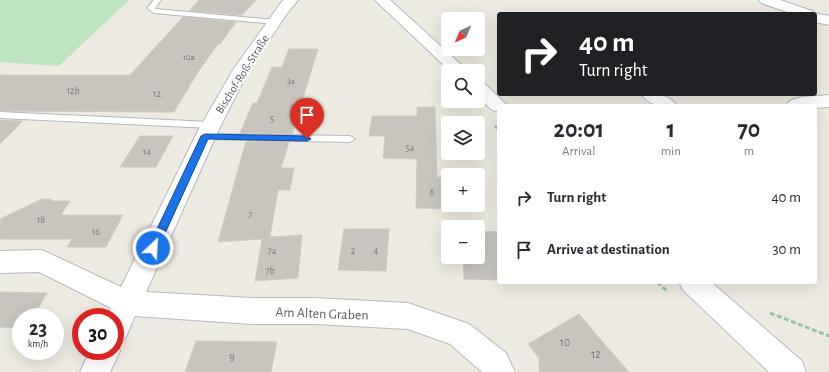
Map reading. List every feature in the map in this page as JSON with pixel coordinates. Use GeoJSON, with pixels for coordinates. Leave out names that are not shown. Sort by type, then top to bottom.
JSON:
{"type":"FeatureCollection","features":[{"type":"Feature","properties":{"kind":"street","name":"Bischof-Roß-Straße"},"geometry":{"type":"LineString","coordinates":[[124,310],[208,131],[241,70],[291,0]]}},
{"type":"Feature","properties":{"kind":"street"},"geometry":{"type":"LineString","coordinates":[[382,0],[452,64]]}},
{"type":"Feature","properties":{"kind":"street"},"geometry":{"type":"LineString","coordinates":[[766,0],[800,12]]}},
{"type":"Feature","properties":{"kind":"street"},"geometry":{"type":"LineString","coordinates":[[817,18],[829,21]]}},
{"type":"Feature","properties":{"kind":"street"},"geometry":{"type":"LineString","coordinates":[[485,93],[497,104]]}},
{"type":"Feature","properties":{"kind":"street"},"geometry":{"type":"LineString","coordinates":[[653,96],[665,104]]}},
{"type":"Feature","properties":{"kind":"street"},"geometry":{"type":"LineString","coordinates":[[798,104],[829,100]]}},
{"type":"Feature","properties":{"kind":"street"},"geometry":{"type":"LineString","coordinates":[[0,262],[42,261],[127,303]]}},
{"type":"Feature","properties":{"kind":"street"},"geometry":{"type":"LineString","coordinates":[[694,284],[791,372]]}},
{"type":"Feature","properties":{"kind":"street","name":"Am Alten Graben"},"geometry":{"type":"LineString","coordinates":[[127,303],[252,311],[315,311],[408,316],[459,334],[495,364],[500,372]]}},
{"type":"Feature","properties":{"kind":"street"},"geometry":{"type":"LineString","coordinates":[[95,372],[101,360]]}},
{"type":"Feature","properties":{"kind":"lane"},"geometry":{"type":"LineString","coordinates":[[158,0],[151,8],[154,11],[275,22]]}},
{"type":"Feature","properties":{"kind":"lane"},"geometry":{"type":"LineString","coordinates":[[0,115],[350,140]]}},
{"type":"Feature","properties":{"kind":"path"},"geometry":{"type":"LineString","coordinates":[[763,310],[829,336]]}},
{"type":"Feature","properties":{"kind":"green space"},"geometry":{"type":"Polygon","coordinates":[[[0,0],[129,0],[59,66],[0,62],[0,0]]]}},
{"type":"Feature","properties":{"kind":"building"},"geometry":{"type":"Polygon","coordinates":[[[199,0],[256,0],[242,15],[189,11],[199,0]]]}},
{"type":"Feature","properties":{"kind":"building"},"geometry":{"type":"Polygon","coordinates":[[[183,17],[236,22],[198,72],[174,112],[0,111],[0,75],[130,75],[183,17]]]}},
{"type":"Feature","properties":{"kind":"building"},"geometry":{"type":"Polygon","coordinates":[[[289,49],[318,49],[292,134],[240,133],[253,103],[257,103],[272,67],[282,67],[289,49]]]}},
{"type":"Feature","properties":{"kind":"building"},"geometry":{"type":"Polygon","coordinates":[[[417,107],[435,107],[437,177],[441,177],[441,209],[416,208],[417,159],[383,158],[385,136],[369,136],[372,116],[417,116],[417,107]]]}},
{"type":"Feature","properties":{"kind":"building"},"geometry":{"type":"Polygon","coordinates":[[[0,120],[23,121],[0,144],[0,120]]]}},
{"type":"Feature","properties":{"kind":"building"},"geometry":{"type":"Polygon","coordinates":[[[140,136],[173,136],[156,167],[120,167],[140,136]]]}},
{"type":"Feature","properties":{"kind":"building"},"geometry":{"type":"Polygon","coordinates":[[[246,141],[289,142],[281,168],[294,168],[290,190],[278,190],[270,237],[302,235],[298,278],[255,281],[262,239],[218,242],[246,141]]]}},
{"type":"Feature","properties":{"kind":"building"},"geometry":{"type":"Polygon","coordinates":[[[42,199],[51,199],[52,201],[70,201],[61,215],[123,215],[106,247],[67,247],[72,239],[0,239],[0,219],[42,199]]]}},
{"type":"Feature","properties":{"kind":"building"},"geometry":{"type":"Polygon","coordinates":[[[344,229],[389,229],[386,271],[338,270],[344,229]]]}},
{"type":"Feature","properties":{"kind":"building"},"geometry":{"type":"Polygon","coordinates":[[[485,231],[497,232],[497,280],[464,279],[463,264],[485,264],[485,231]]]}},
{"type":"Feature","properties":{"kind":"building"},"geometry":{"type":"Polygon","coordinates":[[[0,292],[47,293],[38,308],[12,308],[12,328],[0,327],[0,292]]]}},
{"type":"Feature","properties":{"kind":"building"},"geometry":{"type":"Polygon","coordinates":[[[579,314],[629,372],[539,372],[539,358],[528,344],[579,314]]]}},
{"type":"Feature","properties":{"kind":"building"},"geometry":{"type":"Polygon","coordinates":[[[196,341],[277,342],[271,372],[185,372],[196,341]]]}},
{"type":"Feature","properties":{"kind":"route"},"geometry":{"type":"LineString","coordinates":[[153,248],[205,136],[307,139]]}}]}
